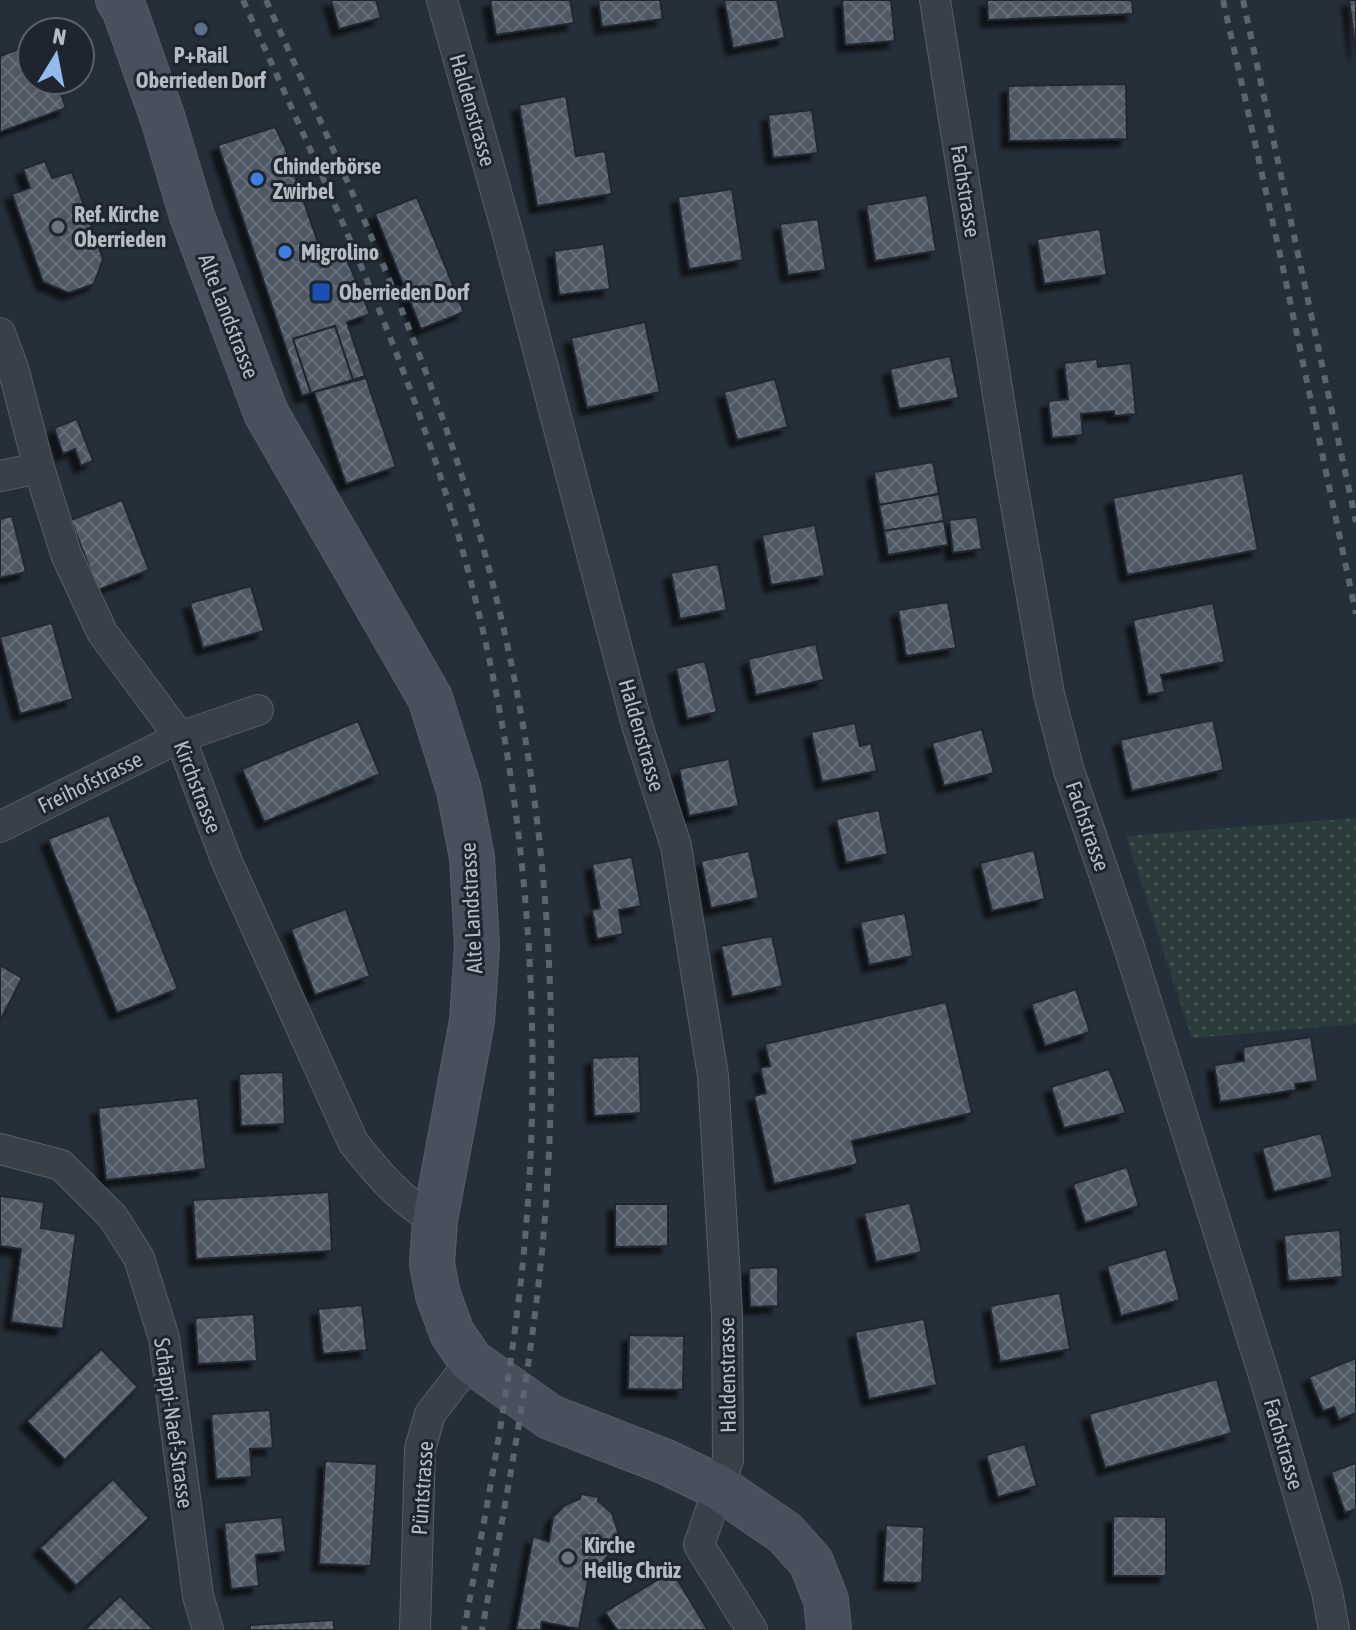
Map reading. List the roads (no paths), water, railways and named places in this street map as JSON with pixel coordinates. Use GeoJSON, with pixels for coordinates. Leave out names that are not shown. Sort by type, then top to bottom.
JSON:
{"type":"FeatureCollection","features":[{"type":"Feature","properties":{"kind":"main road","name":"Alte Landstrasse"},"geometry":{"type":"LineString","coordinates":[[118,0],[125,11],[163,119],[192,216],[266,413],[430,698],[459,790],[472,858],[477,946],[472,1021],[435,1220],[432,1264],[438,1295],[452,1333],[471,1361],[550,1417],[666,1462],[718,1487],[785,1533],[811,1562],[826,1600],[829,1630]]}},
{"type":"Feature","properties":{"kind":"street","name":"Haldenstrasse"},"geometry":{"type":"LineString","coordinates":[[442,0],[507,231],[637,725],[676,846],[713,1076],[727,1358],[728,1460],[699,1545],[752,1630]]}},
{"type":"Feature","properties":{"kind":"street","name":"Fachstrasse"},"geometry":{"type":"LineString","coordinates":[[935,0],[1049,694],[1069,771],[1129,947],[1263,1371],[1327,1592],[1334,1630]]}},
{"type":"Feature","properties":{"kind":"street","name":"Kirchstrasse"},"geometry":{"type":"LineString","coordinates":[[0,333],[13,368],[66,554],[102,632],[180,737],[227,862],[353,1142],[384,1180],[417,1210],[435,1220]]}},
{"type":"Feature","properties":{"kind":"street"},"geometry":{"type":"LineString","coordinates":[[0,476],[39,468]]}},
{"type":"Feature","properties":{"kind":"street","name":"Freihofstrasse"},"geometry":{"type":"LineString","coordinates":[[0,827],[180,737],[258,710]]}},
{"type":"Feature","properties":{"kind":"street","name":"Schäppi-Naef-Strasse"},"geometry":{"type":"LineString","coordinates":[[0,1149],[61,1165],[113,1217],[139,1258],[164,1338],[198,1596],[208,1630]]}},
{"type":"Feature","properties":{"kind":"street","name":"Püntstrasse"},"geometry":{"type":"LineString","coordinates":[[415,1630],[420,1449],[430,1414],[471,1361]]}},
{"type":"Feature","properties":{"kind":"railway"},"geometry":{"type":"LineString","coordinates":[[243,0],[395,349],[438,469],[467,566],[509,765],[522,866],[530,967],[530,1170],[511,1361],[464,1630]]}},
{"type":"Feature","properties":{"kind":"railway"},"geometry":{"type":"LineString","coordinates":[[266,0],[392,285],[457,461],[484,549],[506,638],[524,729],[537,820],[551,1003],[547,1187],[530,1354],[482,1630]]}},
{"type":"Feature","properties":{"kind":"railway"},"geometry":{"type":"LineString","coordinates":[[1223,0],[1356,614]]}},
{"type":"Feature","properties":{"kind":"railway"},"geometry":{"type":"LineString","coordinates":[[1243,0],[1356,522]]}},
{"type":"Feature","properties":{"kind":"place","name":"P+Rail Oberrieden Dorf"},"geometry":{"type":"Point","coordinates":[201,29]}},
{"type":"Feature","properties":{"kind":"place","name":"Chinderbörse Zwirbel"},"geometry":{"type":"Point","coordinates":[257,179]}},
{"type":"Feature","properties":{"kind":"place","name":"Ref. Kirche Oberrieden"},"geometry":{"type":"Point","coordinates":[58,227]}},
{"type":"Feature","properties":{"kind":"place","name":"Migrolino"},"geometry":{"type":"Point","coordinates":[285,252]}},
{"type":"Feature","properties":{"kind":"place","name":"Oberrieden Dorf"},"geometry":{"type":"Point","coordinates":[321,292]}},
{"type":"Feature","properties":{"kind":"place","name":"Kirche Heilig Chrüz"},"geometry":{"type":"Point","coordinates":[568,1558]}}]}
